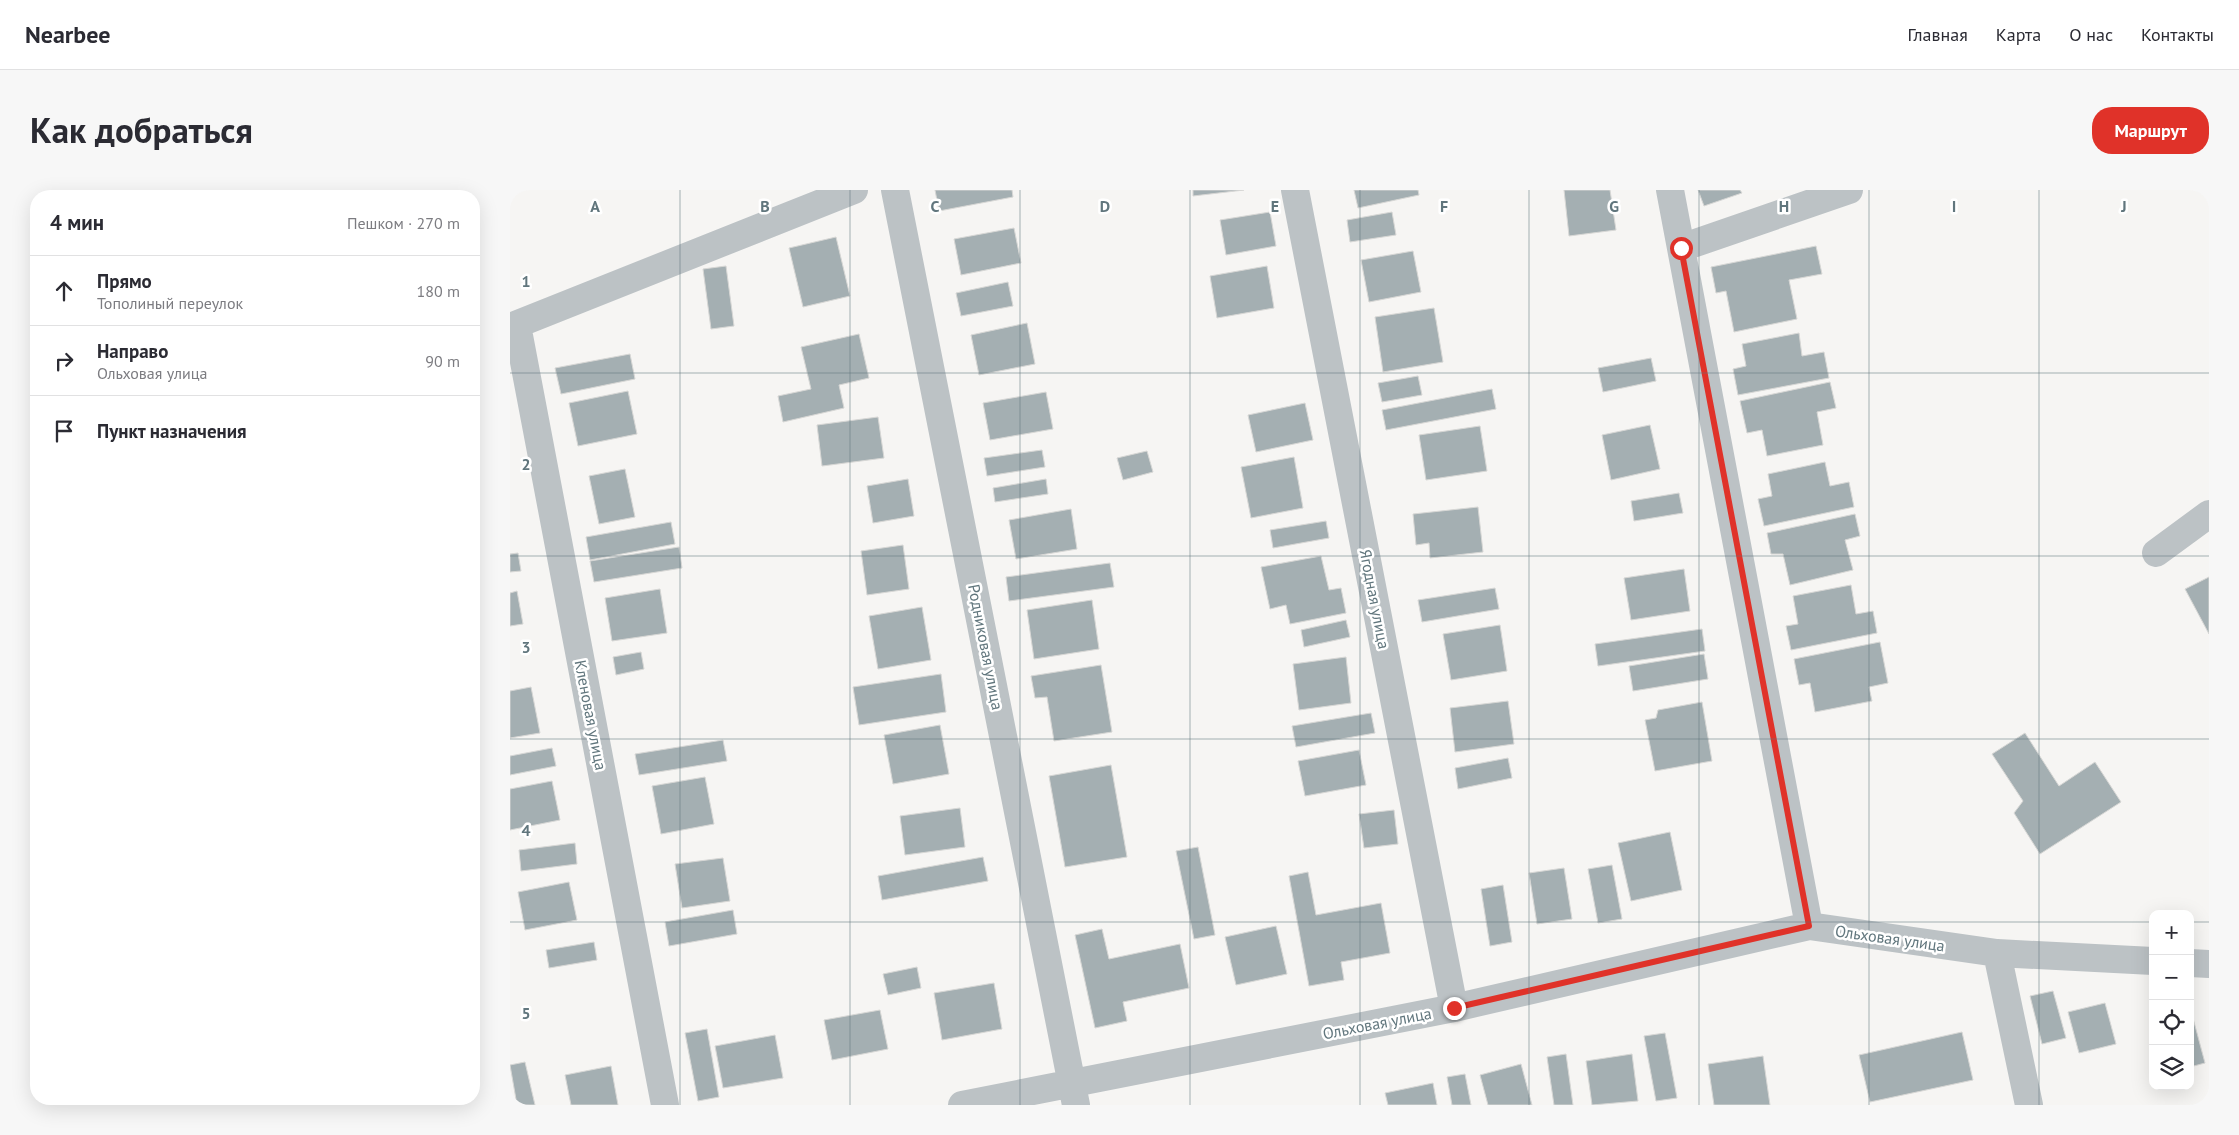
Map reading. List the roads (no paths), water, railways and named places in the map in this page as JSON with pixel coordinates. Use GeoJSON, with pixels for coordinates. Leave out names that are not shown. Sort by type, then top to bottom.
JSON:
{"type":"FeatureCollection","features":[{"type":"Feature","properties":{"kind":"street"},"geometry":{"type":"LineString","coordinates":[[514,326],[854,190]]}},
{"type":"Feature","properties":{"kind":"street","name":"Родниковая улица"},"geometry":{"type":"LineString","coordinates":[[895,190],[1074,1094]]}},
{"type":"Feature","properties":{"kind":"street","name":"Ягодная улица"},"geometry":{"type":"LineString","coordinates":[[1295,190],[1454,1008]]}},
{"type":"Feature","properties":{"kind":"street"},"geometry":{"type":"LineString","coordinates":[[1670,190],[1809,926]]}},
{"type":"Feature","properties":{"kind":"street"},"geometry":{"type":"LineString","coordinates":[[1681,248],[1849,190]]}},
{"type":"Feature","properties":{"kind":"street","name":"Кленовая улица"},"geometry":{"type":"LineString","coordinates":[[514,326],[665,1105]]}},
{"type":"Feature","properties":{"kind":"street"},"geometry":{"type":"LineString","coordinates":[[2156,553],[2209,514]]}},
{"type":"Feature","properties":{"kind":"street","name":"Ольховая улица"},"geometry":{"type":"LineString","coordinates":[[962,1105],[1074,1094],[1809,926],[1997,953],[2149,961]]}},
{"type":"Feature","properties":{"kind":"street"},"geometry":{"type":"LineString","coordinates":[[1997,953],[2029,1105]]}},
{"type":"Feature","properties":{"kind":"street"},"geometry":{"type":"LineString","coordinates":[[2194,963],[2209,964]]}}]}
